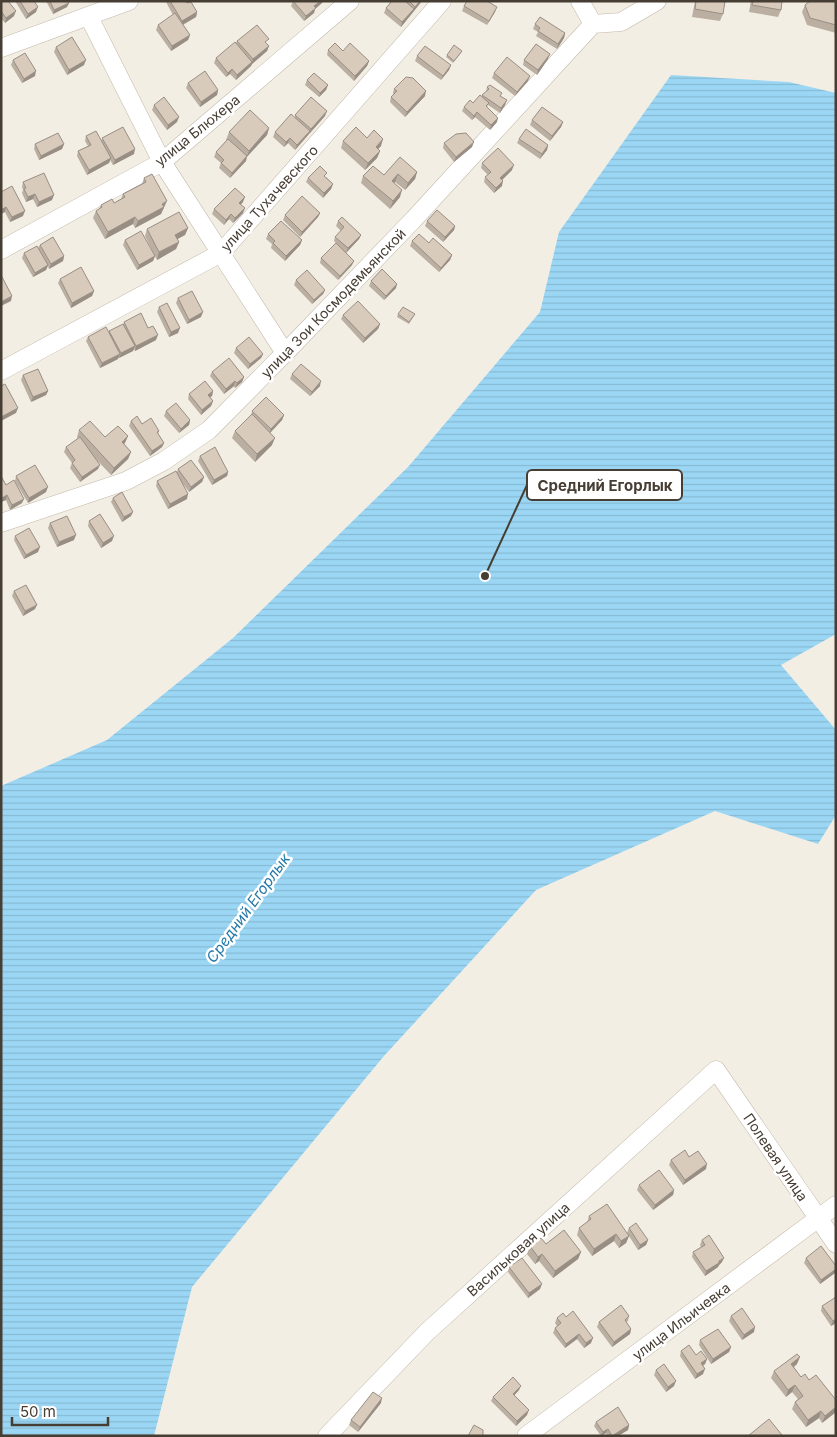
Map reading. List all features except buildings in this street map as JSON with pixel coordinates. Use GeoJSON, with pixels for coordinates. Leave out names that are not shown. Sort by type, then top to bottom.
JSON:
{"type":"FeatureCollection","features":[{"type":"Feature","properties":{"kind":"street"},"geometry":{"type":"LineString","coordinates":[[1,48],[129,1]]}},
{"type":"Feature","properties":{"kind":"street","name":"улица Блюхера"},"geometry":{"type":"LineString","coordinates":[[1,250],[162,162],[350,1]]}},
{"type":"Feature","properties":{"kind":"street","name":"улица Тухачевского"},"geometry":{"type":"LineString","coordinates":[[1,371],[221,254],[442,1]]}},
{"type":"Feature","properties":{"kind":"street"},"geometry":{"type":"LineString","coordinates":[[580,1],[592,24],[622,22],[657,1]]}},
{"type":"Feature","properties":{"kind":"street"},"geometry":{"type":"LineString","coordinates":[[89,17],[162,162],[285,353]]}},
{"type":"Feature","properties":{"kind":"street","name":"улица Зои Космодемьянской"},"geometry":{"type":"LineString","coordinates":[[1,523],[126,481],[164,461],[209,430],[414,219],[592,24]]}},
{"type":"Feature","properties":{"kind":"street","name":"Полевая улица"},"geometry":{"type":"LineString","coordinates":[[716,1070],[836,1244]]}},
{"type":"Feature","properties":{"kind":"street","name":"Васильковая улица"},"geometry":{"type":"LineString","coordinates":[[327,1436],[427,1332],[716,1070]]}},
{"type":"Feature","properties":{"kind":"street","name":"улица Ильичевка"},"geometry":{"type":"LineString","coordinates":[[526,1436],[836,1205]]}},
{"type":"Feature","properties":{"kind":"water"},"geometry":{"type":"Polygon","coordinates":[[[671,75],[789,82],[836,93],[836,634],[781,665],[836,730],[836,815],[818,844],[715,811],[536,890],[384,1056],[192,1287],[154,1436],[1,1436],[1,786],[107,740],[233,638],[408,467],[540,312],[559,232],[671,75]]]}},
{"type":"Feature","properties":{"kind":"place","name":"Средний Егорлык"},"geometry":{"type":"Point","coordinates":[485,576]}}]}
